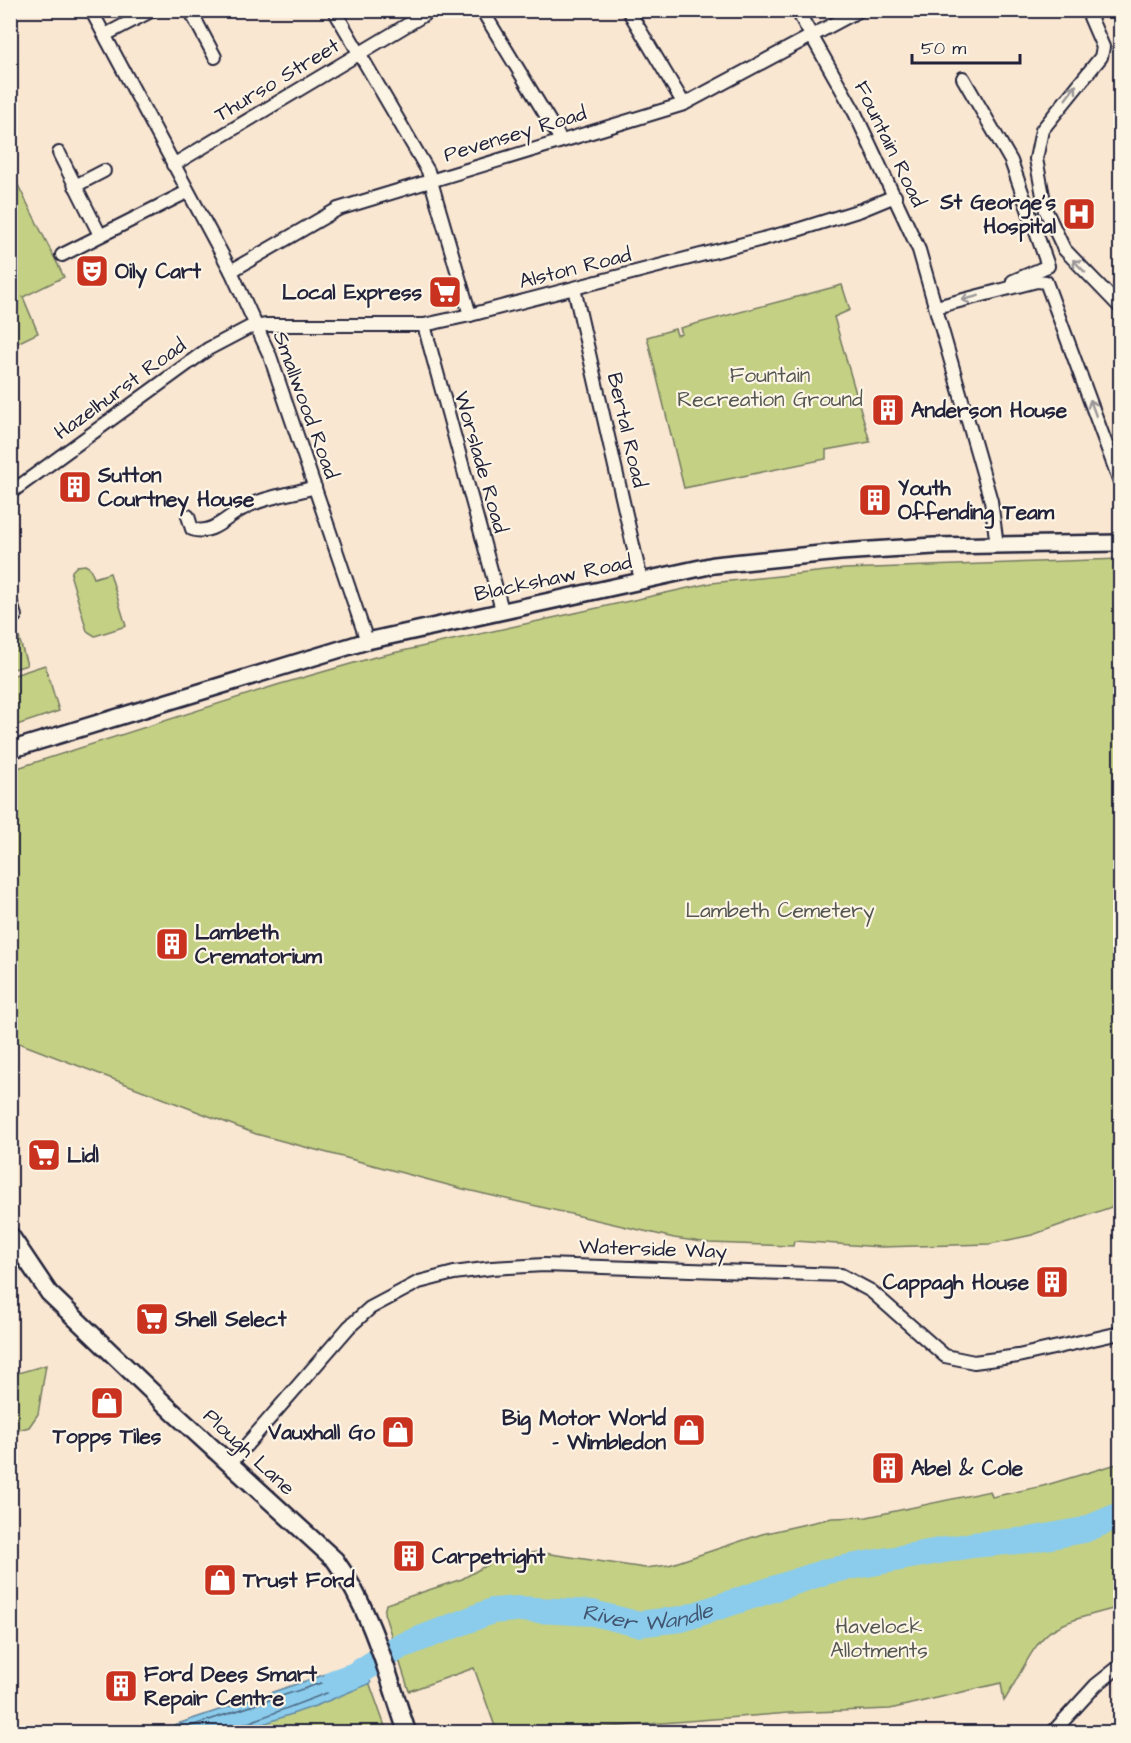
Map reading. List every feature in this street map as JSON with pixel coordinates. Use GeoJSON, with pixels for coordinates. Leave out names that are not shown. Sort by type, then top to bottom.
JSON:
{"type":"FeatureCollection","features":[{"type":"Feature","properties":{"kind":"main road","name":"Plough Lane"},"geometry":{"type":"LineString","coordinates":[[10,1235],[50,1293],[335,1560],[353,1584],[374,1635],[407,1732]]}},
{"type":"Feature","properties":{"kind":"street","name":"Smallwood Road"},"geometry":{"type":"LineString","coordinates":[[91,10],[231,271],[257,326],[270,356],[367,641]]}},
{"type":"Feature","properties":{"kind":"street"},"geometry":{"type":"LineString","coordinates":[[105,35],[153,10]]}},
{"type":"Feature","properties":{"kind":"street"},"geometry":{"type":"LineString","coordinates":[[190,10],[215,57]]}},
{"type":"Feature","properties":{"kind":"street"},"geometry":{"type":"LineString","coordinates":[[334,10],[428,171],[470,315]]}},
{"type":"Feature","properties":{"kind":"street","name":"Thurso Street"},"geometry":{"type":"LineString","coordinates":[[173,165],[432,10]]}},
{"type":"Feature","properties":{"kind":"street"},"geometry":{"type":"LineString","coordinates":[[482,10],[561,140]]}},
{"type":"Feature","properties":{"kind":"street"},"geometry":{"type":"LineString","coordinates":[[628,10],[684,104]]}},
{"type":"Feature","properties":{"kind":"street","name":"Fountain Road"},"geometry":{"type":"LineString","coordinates":[[797,10],[895,196],[919,250],[991,501],[998,544]]}},
{"type":"Feature","properties":{"kind":"street","name":"Pevensey Road"},"geometry":{"type":"LineString","coordinates":[[231,271],[338,208],[684,104],[860,10]]}},
{"type":"Feature","properties":{"kind":"street"},"geometry":{"type":"LineString","coordinates":[[1087,10],[1103,47],[1101,57],[1042,130],[1036,159],[1046,211],[1064,249],[1120,307]]}},
{"type":"Feature","properties":{"kind":"street"},"geometry":{"type":"LineString","coordinates":[[963,78],[1011,161],[1048,266],[1015,280],[1003,290]]}},
{"type":"Feature","properties":{"kind":"street"},"geometry":{"type":"LineString","coordinates":[[59,153],[100,235]]}},
{"type":"Feature","properties":{"kind":"street"},"geometry":{"type":"LineString","coordinates":[[75,186],[104,171]]}},
{"type":"Feature","properties":{"kind":"street"},"geometry":{"type":"LineString","coordinates":[[62,255],[187,192]]}},
{"type":"Feature","properties":{"kind":"street","name":"Alston Road"},"geometry":{"type":"LineString","coordinates":[[257,326],[424,324],[470,315],[819,224],[895,196]]}},
{"type":"Feature","properties":{"kind":"street"},"geometry":{"type":"LineString","coordinates":[[936,307],[1037,281],[1046,282],[1120,483]]}},
{"type":"Feature","properties":{"kind":"street","name":"Bertal Road"},"geometry":{"type":"LineString","coordinates":[[574,288],[641,580]]}},
{"type":"Feature","properties":{"kind":"street","name":"Worslade Road"},"geometry":{"type":"LineString","coordinates":[[424,324],[502,610]]}},
{"type":"Feature","properties":{"kind":"street","name":"Hazelhurst Road"},"geometry":{"type":"LineString","coordinates":[[10,493],[208,349],[248,328],[257,326]]}},
{"type":"Feature","properties":{"kind":"street"},"geometry":{"type":"LineString","coordinates":[[188,516],[192,529],[198,531],[224,523],[242,509],[315,487]]}},
{"type":"Feature","properties":{"kind":"street","name":"Blackshaw Road"},"geometry":{"type":"LineString","coordinates":[[10,750],[367,641],[714,565],[863,550],[998,544],[1120,543]]}},
{"type":"Feature","properties":{"kind":"street"},"geometry":{"type":"LineString","coordinates":[[10,600],[15,616]]}},
{"type":"Feature","properties":{"kind":"street","name":"Waterside Way"},"geometry":{"type":"LineString","coordinates":[[230,1464],[349,1327],[370,1308],[419,1282],[454,1273],[544,1265],[841,1275],[871,1291],[945,1356],[974,1362],[1017,1356],[1120,1333]]}},
{"type":"Feature","properties":{"kind":"street"},"geometry":{"type":"LineString","coordinates":[[1053,1732],[1096,1685],[1120,1666]]}},
{"type":"Feature","properties":{"kind":"green space"},"geometry":{"type":"Polygon","coordinates":[[[15,179],[64,277],[23,297],[38,333],[11,346],[10,187],[15,179]]]}},
{"type":"Feature","properties":{"kind":"green space","name":"Fountain Recreation Ground"},"geometry":{"type":"Polygon","coordinates":[[[842,285],[850,310],[834,317],[870,442],[826,450],[826,459],[684,488],[647,337],[675,329],[677,335],[682,334],[680,328],[842,285]]]}},
{"type":"Feature","properties":{"kind":"green space","name":"Lambeth Cemetery"},"geometry":{"type":"Polygon","coordinates":[[[1120,559],[1120,1204],[1032,1235],[990,1244],[881,1247],[794,1241],[793,1246],[709,1243],[674,1238],[463,1189],[256,1134],[11,1040],[11,770],[277,685],[375,657],[711,583],[845,569],[1120,559]]]}},
{"type":"Feature","properties":{"kind":"green space"},"geometry":{"type":"Polygon","coordinates":[[[85,565],[90,568],[94,578],[110,573],[126,626],[95,636],[87,631],[71,577],[72,571],[77,566],[85,565]]]}},
{"type":"Feature","properties":{"kind":"green space"},"geometry":{"type":"Polygon","coordinates":[[[15,624],[27,665],[11,670],[11,626],[15,624]]]}},
{"type":"Feature","properties":{"kind":"green space"},"geometry":{"type":"Polygon","coordinates":[[[45,665],[59,711],[11,727],[11,676],[45,665]]]}},
{"type":"Feature","properties":{"kind":"green space"},"geometry":{"type":"Polygon","coordinates":[[[46,1365],[38,1414],[29,1427],[11,1432],[11,1375],[46,1365]]]}},
{"type":"Feature","properties":{"kind":"green space","name":"Havelock Allotments"},"geometry":{"type":"Polygon","coordinates":[[[1120,1463],[1120,1607],[1069,1622],[1047,1634],[1033,1651],[1004,1701],[1001,1683],[890,1709],[789,1713],[546,1732],[497,1732],[474,1668],[409,1691],[384,1613],[386,1604],[462,1579],[499,1558],[537,1552],[645,1568],[669,1565],[762,1534],[832,1518],[867,1517],[990,1491],[992,1497],[1043,1486],[1120,1463]]]}},
{"type":"Feature","properties":{"kind":"green space"},"geometry":{"type":"Polygon","coordinates":[[[362,1662],[387,1732],[154,1732],[362,1662]]]}},
{"type":"Feature","properties":{"kind":"water"},"geometry":{"type":"Polygon","coordinates":[[[362,1662],[371,1683],[318,1705],[240,1732],[154,1732],[362,1662]]]}},
{"type":"Feature","properties":{"kind":"waterway","name":"River Wandle"},"geometry":{"type":"LineString","coordinates":[[335,1682],[355,1675],[399,1647],[492,1611],[518,1609],[593,1613],[637,1624],[682,1619],[828,1571],[972,1545],[1029,1540],[1084,1530],[1120,1515]]}},
{"type":"Feature","properties":{"kind":"place","name":"St George's Hospital"},"geometry":{"type":"Point","coordinates":[1079,214]}},
{"type":"Feature","properties":{"kind":"place","name":"Oily Cart"},"geometry":{"type":"Point","coordinates":[92,271]}},
{"type":"Feature","properties":{"kind":"place","name":"Local Express"},"geometry":{"type":"Point","coordinates":[445,292]}},
{"type":"Feature","properties":{"kind":"place","name":"Anderson House"},"geometry":{"type":"Point","coordinates":[888,410]}},
{"type":"Feature","properties":{"kind":"place","name":"Sutton Courtney House"},"geometry":{"type":"Point","coordinates":[75,487]}},
{"type":"Feature","properties":{"kind":"place","name":"Youth Offending Team"},"geometry":{"type":"Point","coordinates":[875,500]}},
{"type":"Feature","properties":{"kind":"place","name":"Lambeth Crematorium"},"geometry":{"type":"Point","coordinates":[172,944]}},
{"type":"Feature","properties":{"kind":"place","name":"Lidl"},"geometry":{"type":"Point","coordinates":[44,1155]}},
{"type":"Feature","properties":{"kind":"place","name":"Cappagh House"},"geometry":{"type":"Point","coordinates":[1052,1282]}},
{"type":"Feature","properties":{"kind":"place","name":"Shell Select"},"geometry":{"type":"Point","coordinates":[152,1319]}},
{"type":"Feature","properties":{"kind":"place","name":"Topps Tiles"},"geometry":{"type":"Point","coordinates":[107,1403]}},
{"type":"Feature","properties":{"kind":"place","name":"Big Motor World - Wimbledon"},"geometry":{"type":"Point","coordinates":[689,1430]}},
{"type":"Feature","properties":{"kind":"place","name":"Vauxhall Go"},"geometry":{"type":"Point","coordinates":[398,1432]}},
{"type":"Feature","properties":{"kind":"place","name":"Abel & Cole"},"geometry":{"type":"Point","coordinates":[888,1468]}},
{"type":"Feature","properties":{"kind":"place","name":"Carpetright"},"geometry":{"type":"Point","coordinates":[409,1556]}},
{"type":"Feature","properties":{"kind":"place","name":"Trust Ford"},"geometry":{"type":"Point","coordinates":[220,1580]}},
{"type":"Feature","properties":{"kind":"place","name":"Ford Dees Smart Repair Centre"},"geometry":{"type":"Point","coordinates":[121,1686]}}]}
